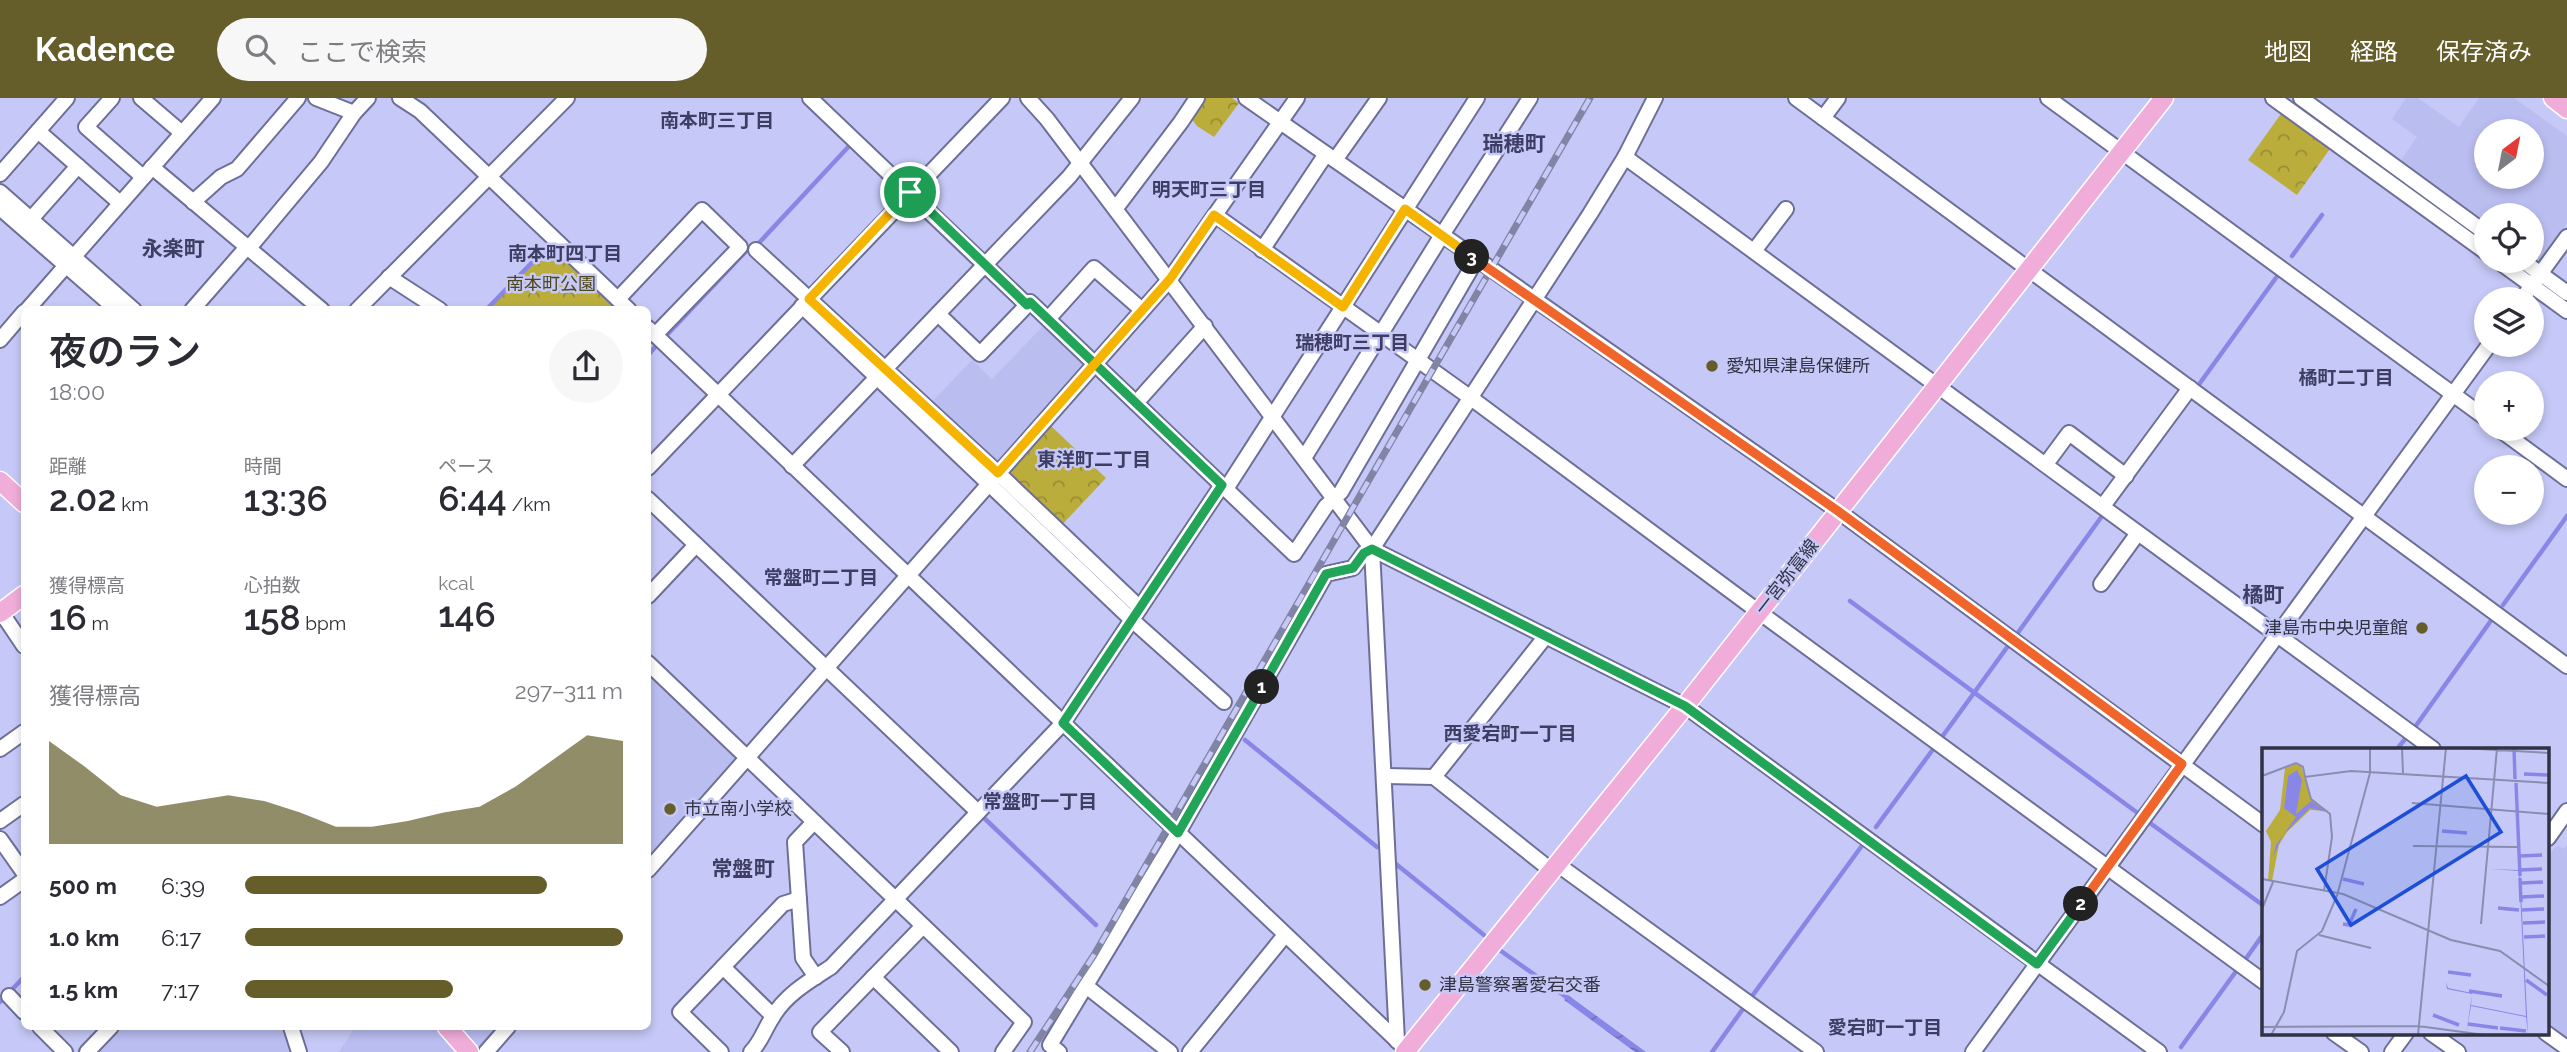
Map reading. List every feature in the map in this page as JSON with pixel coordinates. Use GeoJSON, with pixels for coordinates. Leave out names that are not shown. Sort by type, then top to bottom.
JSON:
{"type":"FeatureCollection","features":[{"type":"Feature","properties":{"kind":"main road","name":"一宮弥富線"},"geometry":{"type":"LineString","coordinates":[[1403,1048],[1685,706],[2164,98]]}},
{"type":"Feature","properties":{"kind":"main road"},"geometry":{"type":"LineString","coordinates":[[2553,98],[2567,109]]}},
{"type":"Feature","properties":{"kind":"main road"},"geometry":{"type":"LineString","coordinates":[[0,481],[21,500]]}},
{"type":"Feature","properties":{"kind":"main road"},"geometry":{"type":"LineString","coordinates":[[1,613],[21,597]]}},
{"type":"Feature","properties":{"kind":"main road"},"geometry":{"type":"LineString","coordinates":[[450,1030],[469,1052]]}},
{"type":"Feature","properties":{"kind":"street"},"geometry":{"type":"LineString","coordinates":[[0,174],[67,98]]}},
{"type":"Feature","properties":{"kind":"street"},"geometry":{"type":"LineString","coordinates":[[112,98],[86,127],[193,202],[317,306]]}},
{"type":"Feature","properties":{"kind":"street"},"geometry":{"type":"LineString","coordinates":[[141,98],[182,133]]}},
{"type":"Feature","properties":{"kind":"street"},"geometry":{"type":"LineString","coordinates":[[30,306],[213,98]]}},
{"type":"Feature","properties":{"kind":"street"},"geometry":{"type":"LineString","coordinates":[[193,202],[221,177],[237,169],[298,98]]}},
{"type":"Feature","properties":{"kind":"street"},"geometry":{"type":"LineString","coordinates":[[316,98],[354,113]]}},
{"type":"Feature","properties":{"kind":"street"},"geometry":{"type":"LineString","coordinates":[[196,306],[321,162],[354,113],[368,98]]}},
{"type":"Feature","properties":{"kind":"street"},"geometry":{"type":"LineString","coordinates":[[400,98],[420,111],[623,305],[702,210],[740,247],[651,332],[1403,1048]]}},
{"type":"Feature","properties":{"kind":"street"},"geometry":{"type":"LineString","coordinates":[[361,306],[567,98]]}},
{"type":"Feature","properties":{"kind":"street"},"geometry":{"type":"LineString","coordinates":[[810,98],[1027,305]]}},
{"type":"Feature","properties":{"kind":"street"},"geometry":{"type":"LineString","coordinates":[[651,465],[1002,98]]}},
{"type":"Feature","properties":{"kind":"street"},"geometry":{"type":"LineString","coordinates":[[1028,98],[1116,208],[1372,549],[1685,706],[2159,1052]]}},
{"type":"Feature","properties":{"kind":"street"},"geometry":{"type":"LineString","coordinates":[[1116,208],[1197,98]]}},
{"type":"Feature","properties":{"kind":"street"},"geometry":{"type":"LineString","coordinates":[[1246,98],[1838,511],[2262,824]]}},
{"type":"Feature","properties":{"kind":"street"},"geometry":{"type":"LineString","coordinates":[[651,867],[1170,279],[1297,98]]}},
{"type":"Feature","properties":{"kind":"street"},"geometry":{"type":"LineString","coordinates":[[1262,250],[1379,98]]}},
{"type":"Feature","properties":{"kind":"street"},"geometry":{"type":"LineString","coordinates":[[751,1052],[759,1044],[773,1016],[799,987],[831,967],[1063,723],[1273,416],[1476,98]]}},
{"type":"Feature","properties":{"kind":"street"},"geometry":{"type":"LineString","coordinates":[[1304,458],[1530,98]]}},
{"type":"Feature","properties":{"kind":"street"},"geometry":{"type":"LineString","coordinates":[[1059,1052],[1051,1045],[1178,833],[1326,574],[1353,568],[1364,553],[1372,549],[1625,157],[1655,98]]}},
{"type":"Feature","properties":{"kind":"street"},"geometry":{"type":"LineString","coordinates":[[1796,98],[2567,666]]}},
{"type":"Feature","properties":{"kind":"street"},"geometry":{"type":"LineString","coordinates":[[1823,118],[1838,98]]}},
{"type":"Feature","properties":{"kind":"street"},"geometry":{"type":"LineString","coordinates":[[2048,98],[2474,410]]}},
{"type":"Feature","properties":{"kind":"street"},"geometry":{"type":"LineString","coordinates":[[2273,98],[2474,244]]}},
{"type":"Feature","properties":{"kind":"street"},"geometry":{"type":"LineString","coordinates":[[2301,98],[2474,224]]}},
{"type":"Feature","properties":{"kind":"street"},"geometry":{"type":"LineString","coordinates":[[792,466],[1081,163],[1124,101]]}},
{"type":"Feature","properties":{"kind":"street"},"geometry":{"type":"LineString","coordinates":[[38,131],[120,203]]}},
{"type":"Feature","properties":{"kind":"street"},"geometry":{"type":"LineString","coordinates":[[1625,157],[2433,748]]}},
{"type":"Feature","properties":{"kind":"street"},"geometry":{"type":"LineString","coordinates":[[31,219],[78,166]]}},
{"type":"Feature","properties":{"kind":"street"},"geometry":{"type":"LineString","coordinates":[[0,192],[31,219],[113,306]]}},
{"type":"Feature","properties":{"kind":"street"},"geometry":{"type":"LineString","coordinates":[[0,208],[129,306]]}},
{"type":"Feature","properties":{"kind":"street"},"geometry":{"type":"LineString","coordinates":[[1754,251],[1786,209]]}},
{"type":"Feature","properties":{"kind":"street"},"geometry":{"type":"LineString","coordinates":[[1214,215],[1471,398],[2262,981]]}},
{"type":"Feature","properties":{"kind":"street"},"geometry":{"type":"LineString","coordinates":[[2531,287],[2567,237]]}},
{"type":"Feature","properties":{"kind":"street"},"geometry":{"type":"LineString","coordinates":[[756,250],[805,302],[1136,614],[1224,702]]}},
{"type":"Feature","properties":{"kind":"street"},"geometry":{"type":"LineString","coordinates":[[937,314],[980,354],[1030,302],[1294,554],[1326,506],[1341,492],[1476,260]]}},
{"type":"Feature","properties":{"kind":"street"},"geometry":{"type":"LineString","coordinates":[[1048,319],[1094,268],[1142,310]]}},
{"type":"Feature","properties":{"kind":"street"},"geometry":{"type":"LineString","coordinates":[[2522,273],[2567,293]]}},
{"type":"Feature","properties":{"kind":"street"},"geometry":{"type":"LineString","coordinates":[[2531,273],[2567,311]]}},
{"type":"Feature","properties":{"kind":"street"},"geometry":{"type":"LineString","coordinates":[[389,277],[434,306]]}},
{"type":"Feature","properties":{"kind":"street"},"geometry":{"type":"LineString","coordinates":[[0,340],[21,317]]}},
{"type":"Feature","properties":{"kind":"street"},"geometry":{"type":"LineString","coordinates":[[1136,403],[1205,326]]}},
{"type":"Feature","properties":{"kind":"street"},"geometry":{"type":"LineString","coordinates":[[1973,1052],[2480,357]]}},
{"type":"Feature","properties":{"kind":"street"},"geometry":{"type":"LineString","coordinates":[[2103,506],[2190,388]]}},
{"type":"Feature","properties":{"kind":"street"},"geometry":{"type":"LineString","coordinates":[[2046,464],[2069,433],[2126,476]]}},
{"type":"Feature","properties":{"kind":"street"},"geometry":{"type":"LineString","coordinates":[[2515,441],[2567,479]]}},
{"type":"Feature","properties":{"kind":"street"},"geometry":{"type":"LineString","coordinates":[[651,502],[978,812]]}},
{"type":"Feature","properties":{"kind":"street"},"geometry":{"type":"LineString","coordinates":[[2101,584],[2138,533]]}},
{"type":"Feature","properties":{"kind":"street"},"geometry":{"type":"LineString","coordinates":[[651,594],[696,545]]}},
{"type":"Feature","properties":{"kind":"street"},"geometry":{"type":"LineString","coordinates":[[1372,549],[1403,1048]]}},
{"type":"Feature","properties":{"kind":"street"},"geometry":{"type":"LineString","coordinates":[[1,613],[21,642]]}},
{"type":"Feature","properties":{"kind":"street"},"geometry":{"type":"LineString","coordinates":[[1434,777],[1546,636]]}},
{"type":"Feature","properties":{"kind":"street"},"geometry":{"type":"LineString","coordinates":[[651,666],[1024,1022],[1003,1052]]}},
{"type":"Feature","properties":{"kind":"street"},"geometry":{"type":"LineString","coordinates":[[0,749],[21,734]]}},
{"type":"Feature","properties":{"kind":"street"},"geometry":{"type":"LineString","coordinates":[[1385,776],[1434,777],[1554,867],[1816,1052]]}},
{"type":"Feature","properties":{"kind":"street"},"geometry":{"type":"LineString","coordinates":[[0,821],[21,806]]}},
{"type":"Feature","properties":{"kind":"street"},"geometry":{"type":"LineString","coordinates":[[2550,834],[2567,811]]}},
{"type":"Feature","properties":{"kind":"street"},"geometry":{"type":"LineString","coordinates":[[814,822],[795,842],[803,958],[816,977]]}},
{"type":"Feature","properties":{"kind":"street"},"geometry":{"type":"LineString","coordinates":[[0,839],[21,869]]}},
{"type":"Feature","properties":{"kind":"street"},"geometry":{"type":"LineString","coordinates":[[0,897],[21,882]]}},
{"type":"Feature","properties":{"kind":"street"},"geometry":{"type":"LineString","coordinates":[[721,1052],[680,1012],[783,904],[799,899]]}},
{"type":"Feature","properties":{"kind":"street"},"geometry":{"type":"LineString","coordinates":[[842,1052],[820,1032],[923,926]]}},
{"type":"Feature","properties":{"kind":"street"},"geometry":{"type":"LineString","coordinates":[[1190,1052],[1285,935]]}},
{"type":"Feature","properties":{"kind":"street"},"geometry":{"type":"LineString","coordinates":[[723,967],[773,1016]]}},
{"type":"Feature","properties":{"kind":"street"},"geometry":{"type":"LineString","coordinates":[[873,977],[951,1052]]}},
{"type":"Feature","properties":{"kind":"street"},"geometry":{"type":"LineString","coordinates":[[1086,986],[1170,1052]]}},
{"type":"Feature","properties":{"kind":"street"},"geometry":{"type":"LineString","coordinates":[[9,996],[21,1009]]}},
{"type":"Feature","properties":{"kind":"street"},"geometry":{"type":"LineString","coordinates":[[43,1030],[65,1052]]}},
{"type":"Feature","properties":{"kind":"street"},"geometry":{"type":"LineString","coordinates":[[91,1030],[100,1039]]}},
{"type":"Feature","properties":{"kind":"street"},"geometry":{"type":"LineString","coordinates":[[87,1052],[108,1030]]}},
{"type":"Feature","properties":{"kind":"street"},"geometry":{"type":"LineString","coordinates":[[292,1030],[299,1052]]}},
{"type":"Feature","properties":{"kind":"street"},"geometry":{"type":"LineString","coordinates":[[486,1052],[505,1030]]}},
{"type":"Feature","properties":{"kind":"street"},"geometry":{"type":"LineString","coordinates":[[2335,1034],[2361,1052]]}},
{"type":"Feature","properties":{"kind":"street"},"geometry":{"type":"LineString","coordinates":[[2392,1052],[2405,1034]]}},
{"type":"Feature","properties":{"kind":"street"},"geometry":{"type":"LineString","coordinates":[[2432,1034],[2458,1052]]}},
{"type":"Feature","properties":{"kind":"street"},"geometry":{"type":"LineString","coordinates":[[2547,1034],[2567,1048]]}},
{"type":"Feature","properties":{"kind":"shaded area"},"geometry":{"type":"Polygon","coordinates":[[[2406,98],[2418,98],[2459,127],[2479,98],[2514,98],[2543,119],[2474,119],[2474,189],[2544,189],[2544,120],[2567,136],[2567,224],[2544,256],[2544,203],[2474,203],[2474,220],[2398,164],[2417,137],[2392,119],[2406,98]]]}},
{"type":"Feature","properties":{"kind":"shaded area"},"geometry":{"type":"Polygon","coordinates":[[[1044,325],[1083,362],[1083,367],[995,467],[930,404],[972,360],[992,379],[1044,325]]]}},
{"type":"Feature","properties":{"kind":"shaded area","name":"市立南小学校"},"geometry":{"type":"Polygon","coordinates":[[[651,672],[738,758],[651,857],[651,672]]]}},
{"type":"Feature","properties":{"kind":"shaded area"},"geometry":{"type":"Polygon","coordinates":[[[2567,845],[2567,1042],[2550,1029],[2550,854],[2555,847],[2564,849],[2567,845]]]}},
{"type":"Feature","properties":{"kind":"shaded area"},"geometry":{"type":"Polygon","coordinates":[[[114,1030],[287,1030],[294,1052],[92,1052],[114,1030]]]}},
{"type":"Feature","properties":{"kind":"shaded area"},"geometry":{"type":"Polygon","coordinates":[[[353,1030],[442,1030],[461,1052],[339,1052],[353,1030]]]}},
{"type":"Feature","properties":{"kind":"shaded area"},"geometry":{"type":"Polygon","coordinates":[[[461,1030],[497,1030],[483,1046],[474,1045],[461,1030]]]}},
{"type":"Feature","properties":{"kind":"green space"},"geometry":{"type":"Polygon","coordinates":[[[1204,98],[1232,98],[1239,103],[1214,137],[1197,126],[1191,118],[1204,98]]]}},
{"type":"Feature","properties":{"kind":"green space"},"geometry":{"type":"Polygon","coordinates":[[[2283,111],[2332,146],[2297,195],[2248,160],[2283,111]]]}},
{"type":"Feature","properties":{"kind":"green space","name":"南本町公園"},"geometry":{"type":"Polygon","coordinates":[[[551,246],[614,306],[492,306],[551,246]]]}},
{"type":"Feature","properties":{"kind":"green space"},"geometry":{"type":"Polygon","coordinates":[[[1050,425],[1106,478],[1060,527],[1007,473],[1050,425]]]}},
{"type":"Feature","properties":{"kind":"water"},"geometry":{"type":"Polygon","coordinates":[[[1568,995],[1646,1052],[1635,1052],[1564,1000],[1568,995]]]}},
{"type":"Feature","properties":{"kind":"waterway"},"geometry":{"type":"LineString","coordinates":[[757,245],[851,144]]}},
{"type":"Feature","properties":{"kind":"waterway"},"geometry":{"type":"LineString","coordinates":[[2292,256],[2322,215]]}},
{"type":"Feature","properties":{"kind":"waterway"},"geometry":{"type":"LineString","coordinates":[[490,306],[549,245]]}},
{"type":"Feature","properties":{"kind":"waterway"},"geometry":{"type":"LineString","coordinates":[[665,337],[748,249],[752,253]]}},
{"type":"Feature","properties":{"kind":"waterway"},"geometry":{"type":"LineString","coordinates":[[2200,383],[2278,275]]}},
{"type":"Feature","properties":{"kind":"waterway"},"geometry":{"type":"LineString","coordinates":[[651,352],[656,346]]}},
{"type":"Feature","properties":{"kind":"waterway"},"geometry":{"type":"LineString","coordinates":[[2017,634],[2102,516]]}},
{"type":"Feature","properties":{"kind":"waterway"},"geometry":{"type":"LineString","coordinates":[[2503,605],[2567,516]]}},
{"type":"Feature","properties":{"kind":"waterway"},"geometry":{"type":"LineString","coordinates":[[1850,601],[2139,814]]}},
{"type":"Feature","properties":{"kind":"waterway"},"geometry":{"type":"LineString","coordinates":[[2415,727],[2490,622]]}},
{"type":"Feature","properties":{"kind":"waterway"},"geometry":{"type":"LineString","coordinates":[[1942,737],[2008,646]]}},
{"type":"Feature","properties":{"kind":"waterway"},"geometry":{"type":"LineString","coordinates":[[2398,748],[2406,738]]}},
{"type":"Feature","properties":{"kind":"waterway"},"geometry":{"type":"LineString","coordinates":[[1245,740],[1377,847]]}},
{"type":"Feature","properties":{"kind":"waterway"},"geometry":{"type":"LineString","coordinates":[[1876,827],[1934,748]]}},
{"type":"Feature","properties":{"kind":"waterway"},"geometry":{"type":"LineString","coordinates":[[982,816],[1096,925]]}},
{"type":"Feature","properties":{"kind":"waterway"},"geometry":{"type":"LineString","coordinates":[[2150,823],[2262,905]]}},
{"type":"Feature","properties":{"kind":"waterway"},"geometry":{"type":"LineString","coordinates":[[1750,999],[1861,847]]}},
{"type":"Feature","properties":{"kind":"waterway"},"geometry":{"type":"LineString","coordinates":[[1396,864],[1484,935]]}},
{"type":"Feature","properties":{"kind":"waterway"},"geometry":{"type":"LineString","coordinates":[[2245,960],[2262,936]]}},
{"type":"Feature","properties":{"kind":"waterway"},"geometry":{"type":"LineString","coordinates":[[1501,951],[1569,999]]}},
{"type":"Feature","properties":{"kind":"waterway"},"geometry":{"type":"LineString","coordinates":[[2181,1047],[2237,970]]}},
{"type":"Feature","properties":{"kind":"waterway"},"geometry":{"type":"LineString","coordinates":[[0,1002],[21,980]]}},
{"type":"Feature","properties":{"kind":"waterway"},"geometry":{"type":"LineString","coordinates":[[1712,1052],[1745,1006]]}},
{"type":"Feature","properties":{"kind":"railway"},"geometry":{"type":"LineString","coordinates":[[1030,1052],[1094,955],[1590,98]]}},
{"type":"Feature","properties":{"kind":"place","name":"愛知県津島保健所"},"geometry":{"type":"Point","coordinates":[1712,366]}},
{"type":"Feature","properties":{"kind":"place","name":"津島市中央児童館"},"geometry":{"type":"Point","coordinates":[2422,628]}},
{"type":"Feature","properties":{"kind":"place","name":"市立南小学校"},"geometry":{"type":"Point","coordinates":[670,809]}},
{"type":"Feature","properties":{"kind":"place","name":"津島警察署愛宕交番"},"geometry":{"type":"Point","coordinates":[1425,985]}},
{"type":"Feature","properties":{"kind":"district","name":"南本町三丁目"},"geometry":{"type":"Point","coordinates":[717,120]}},
{"type":"Feature","properties":{"kind":"district","name":"瑞穂町"},"geometry":{"type":"Point","coordinates":[1514,144]}},
{"type":"Feature","properties":{"kind":"district","name":"明天町三丁目"},"geometry":{"type":"Point","coordinates":[1209,189]}},
{"type":"Feature","properties":{"kind":"district","name":"永楽町"},"geometry":{"type":"Point","coordinates":[173,249]}},
{"type":"Feature","properties":{"kind":"district","name":"南本町四丁目"},"geometry":{"type":"Point","coordinates":[565,253]}},
{"type":"Feature","properties":{"kind":"district","name":"瑞穂町三丁目"},"geometry":{"type":"Point","coordinates":[1352,342]}},
{"type":"Feature","properties":{"kind":"district","name":"橘町二丁目"},"geometry":{"type":"Point","coordinates":[2346,377]}},
{"type":"Feature","properties":{"kind":"district","name":"東洋町二丁目"},"geometry":{"type":"Point","coordinates":[1094,459]}},
{"type":"Feature","properties":{"kind":"district","name":"常盤町二丁目"},"geometry":{"type":"Point","coordinates":[821,577]}},
{"type":"Feature","properties":{"kind":"district","name":"橘町"},"geometry":{"type":"Point","coordinates":[2263,595]}},
{"type":"Feature","properties":{"kind":"district","name":"西愛宕町一丁目"},"geometry":{"type":"Point","coordinates":[1510,733]}},
{"type":"Feature","properties":{"kind":"district","name":"常盤町一丁目"},"geometry":{"type":"Point","coordinates":[1040,801]}},
{"type":"Feature","properties":{"kind":"district","name":"常盤町"},"geometry":{"type":"Point","coordinates":[743,869]}},
{"type":"Feature","properties":{"kind":"district","name":"愛宕町一丁目"},"geometry":{"type":"Point","coordinates":[1885,1027]}},
{"type":"Feature","properties":{"kind":"route"},"geometry":{"type":"LineString","coordinates":[[910,192],[809,299],[998,473],[1095,364],[1170,279],[1214,215],[1343,307],[1405,209],[1838,511],[2182,764],[2037,964],[1685,706],[1372,549],[1364,553],[1353,568],[1326,574],[1178,833],[1063,723],[1222,485],[1095,364],[1048,319],[1030,302],[1027,305],[910,192]]}}]}
